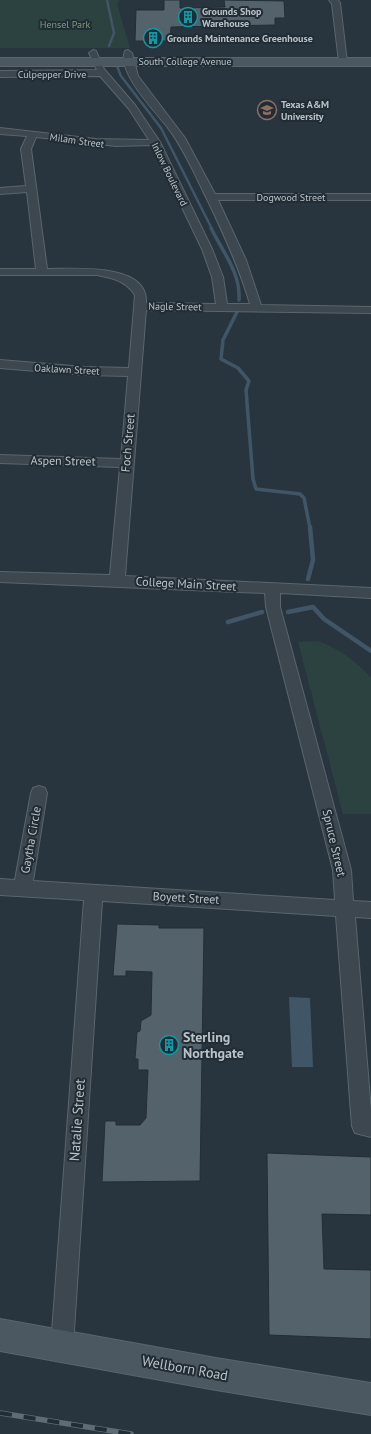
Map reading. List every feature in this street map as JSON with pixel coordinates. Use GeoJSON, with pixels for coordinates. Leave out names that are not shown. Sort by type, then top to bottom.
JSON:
{"type":"FeatureCollection","features":[{"type":"Feature","properties":{"kind":"main road","name":"South College Avenue"},"geometry":{"type":"LineString","coordinates":[[0,53],[94,57],[342,58],[371,62]]}},
{"type":"Feature","properties":{"kind":"main road","name":"South College Avenue"},"geometry":{"type":"LineString","coordinates":[[342,58],[371,53]]}},
{"type":"Feature","properties":{"kind":"main road","name":"South College Avenue"},"geometry":{"type":"LineString","coordinates":[[0,62],[94,57]]}},
{"type":"Feature","properties":{"kind":"main road","name":"Wellborn Road"},"geometry":{"type":"LineString","coordinates":[[0,1335],[216,1374],[371,1399]]}},
{"type":"Feature","properties":{"kind":"street"},"geometry":{"type":"LineString","coordinates":[[332,0],[336,3],[342,58]]}},
{"type":"Feature","properties":{"kind":"street","name":"Inlow Boulevard"},"geometry":{"type":"LineString","coordinates":[[94,57],[104,73],[138,115],[155,142],[214,263],[221,288],[222,307]]}},
{"type":"Feature","properties":{"kind":"street"},"geometry":{"type":"LineString","coordinates":[[128,57],[138,83],[181,138],[245,268],[256,307]]}},
{"type":"Feature","properties":{"kind":"street","name":"Culpepper Drive"},"geometry":{"type":"LineString","coordinates":[[0,74],[104,73]]}},
{"type":"Feature","properties":{"kind":"street","name":"Milam Street"},"geometry":{"type":"LineString","coordinates":[[0,131],[103,144],[155,142]]}},
{"type":"Feature","properties":{"kind":"street"},"geometry":{"type":"LineString","coordinates":[[33,134],[26,149],[42,272]]}},
{"type":"Feature","properties":{"kind":"street"},"geometry":{"type":"LineString","coordinates":[[0,191],[30,189]]}},
{"type":"Feature","properties":{"kind":"street","name":"Dogwood Street"},"geometry":{"type":"LineString","coordinates":[[211,197],[371,197]]}},
{"type":"Feature","properties":{"kind":"street","name":"Nagle Street"},"geometry":{"type":"LineString","coordinates":[[0,272],[97,272],[125,278],[136,285],[141,295],[140,306],[371,310]]}},
{"type":"Feature","properties":{"kind":"street","name":"Foch Street"},"geometry":{"type":"LineString","coordinates":[[117,580],[140,306]]}},
{"type":"Feature","properties":{"kind":"street","name":"Oaklawn Street"},"geometry":{"type":"LineString","coordinates":[[0,364],[84,371],[134,372]]}},
{"type":"Feature","properties":{"kind":"street","name":"Aspen Street"},"geometry":{"type":"LineString","coordinates":[[0,459],[127,463]]}},
{"type":"Feature","properties":{"kind":"street","name":"College Main Street"},"geometry":{"type":"LineString","coordinates":[[0,576],[117,580],[371,593]]}},
{"type":"Feature","properties":{"kind":"street","name":"Spruce Street"},"geometry":{"type":"LineString","coordinates":[[272,589],[273,607],[342,870],[366,1126]]}},
{"type":"Feature","properties":{"kind":"street","name":"Gaytha Circle"},"geometry":{"type":"LineString","coordinates":[[23,887],[39,793]]}},
{"type":"Feature","properties":{"kind":"street","name":"Boyett Street"},"geometry":{"type":"LineString","coordinates":[[0,887],[23,887],[93,894],[217,899],[371,910]]}},
{"type":"Feature","properties":{"kind":"street","name":"Natalie Street"},"geometry":{"type":"LineString","coordinates":[[62,1346],[93,894]]}},
{"type":"Feature","properties":{"kind":"green space","name":"Hensel Park"},"geometry":{"type":"Polygon","coordinates":[[[0,0],[120,0],[117,4],[130,48],[0,48],[0,0]]]}},
{"type":"Feature","properties":{"kind":"green space"},"geometry":{"type":"Polygon","coordinates":[[[318,641],[347,656],[371,678],[371,814],[343,814],[298,642],[318,641]]]}},
{"type":"Feature","properties":{"kind":"water"},"geometry":{"type":"Polygon","coordinates":[[[289,997],[310,998],[313,1067],[292,1067],[289,997]]]}},
{"type":"Feature","properties":{"kind":"building"},"geometry":{"type":"Polygon","coordinates":[[[164,0],[180,0],[180,8],[225,7],[224,0],[284,1],[285,18],[275,18],[275,25],[171,27],[170,41],[135,41],[136,10],[164,10],[164,0]]]}},
{"type":"Feature","properties":{"kind":"building","name":"Sterling Northgate"},"geometry":{"type":"Polygon","coordinates":[[[117,924],[159,925],[159,928],[204,928],[200,1181],[102,1182],[105,1121],[116,1121],[116,1125],[140,1125],[146,1118],[148,1070],[138,1070],[138,1059],[135,1059],[137,1032],[140,1031],[141,1021],[151,1015],[152,972],[126,971],[126,976],[113,976],[117,924]]]}},
{"type":"Feature","properties":{"kind":"building"},"geometry":{"type":"Polygon","coordinates":[[[267,1153],[371,1157],[371,1215],[322,1214],[324,1269],[371,1270],[371,1339],[269,1335],[267,1153]]]}},
{"type":"Feature","properties":{"kind":"waterway"},"geometry":{"type":"LineString","coordinates":[[107,0],[114,33],[109,46]]}},
{"type":"Feature","properties":{"kind":"waterway"},"geometry":{"type":"LineString","coordinates":[[117,66],[121,76],[161,128],[212,229]]}},
{"type":"Feature","properties":{"kind":"waterway"},"geometry":{"type":"LineString","coordinates":[[211,228],[234,271],[239,290],[239,300]]}},
{"type":"Feature","properties":{"kind":"waterway"},"geometry":{"type":"LineString","coordinates":[[237,312],[223,340],[221,359],[238,368],[249,381],[246,390],[253,479],[256,489],[300,494],[304,498],[310,528]]}},
{"type":"Feature","properties":{"kind":"waterway"},"geometry":{"type":"LineString","coordinates":[[308,579],[313,560],[310,527]]}},
{"type":"Feature","properties":{"kind":"waterway"},"geometry":{"type":"LineString","coordinates":[[288,612],[313,607],[324,619],[371,651]]}},
{"type":"Feature","properties":{"kind":"waterway"},"geometry":{"type":"LineString","coordinates":[[228,622],[262,612]]}},
{"type":"Feature","properties":{"kind":"railway"},"geometry":{"type":"LineString","coordinates":[[0,1413],[131,1434]]}},
{"type":"Feature","properties":{"kind":"place","name":"Grounds Shop Warehouse"},"geometry":{"type":"Point","coordinates":[188,17]}},
{"type":"Feature","properties":{"kind":"place","name":"Grounds Maintenance Greenhouse"},"geometry":{"type":"Point","coordinates":[153,38]}},
{"type":"Feature","properties":{"kind":"place","name":"Texas A&M University"},"geometry":{"type":"Point","coordinates":[267,110]}},
{"type":"Feature","properties":{"kind":"place","name":"Sterling Northgate"},"geometry":{"type":"Point","coordinates":[169,1045]}}]}
